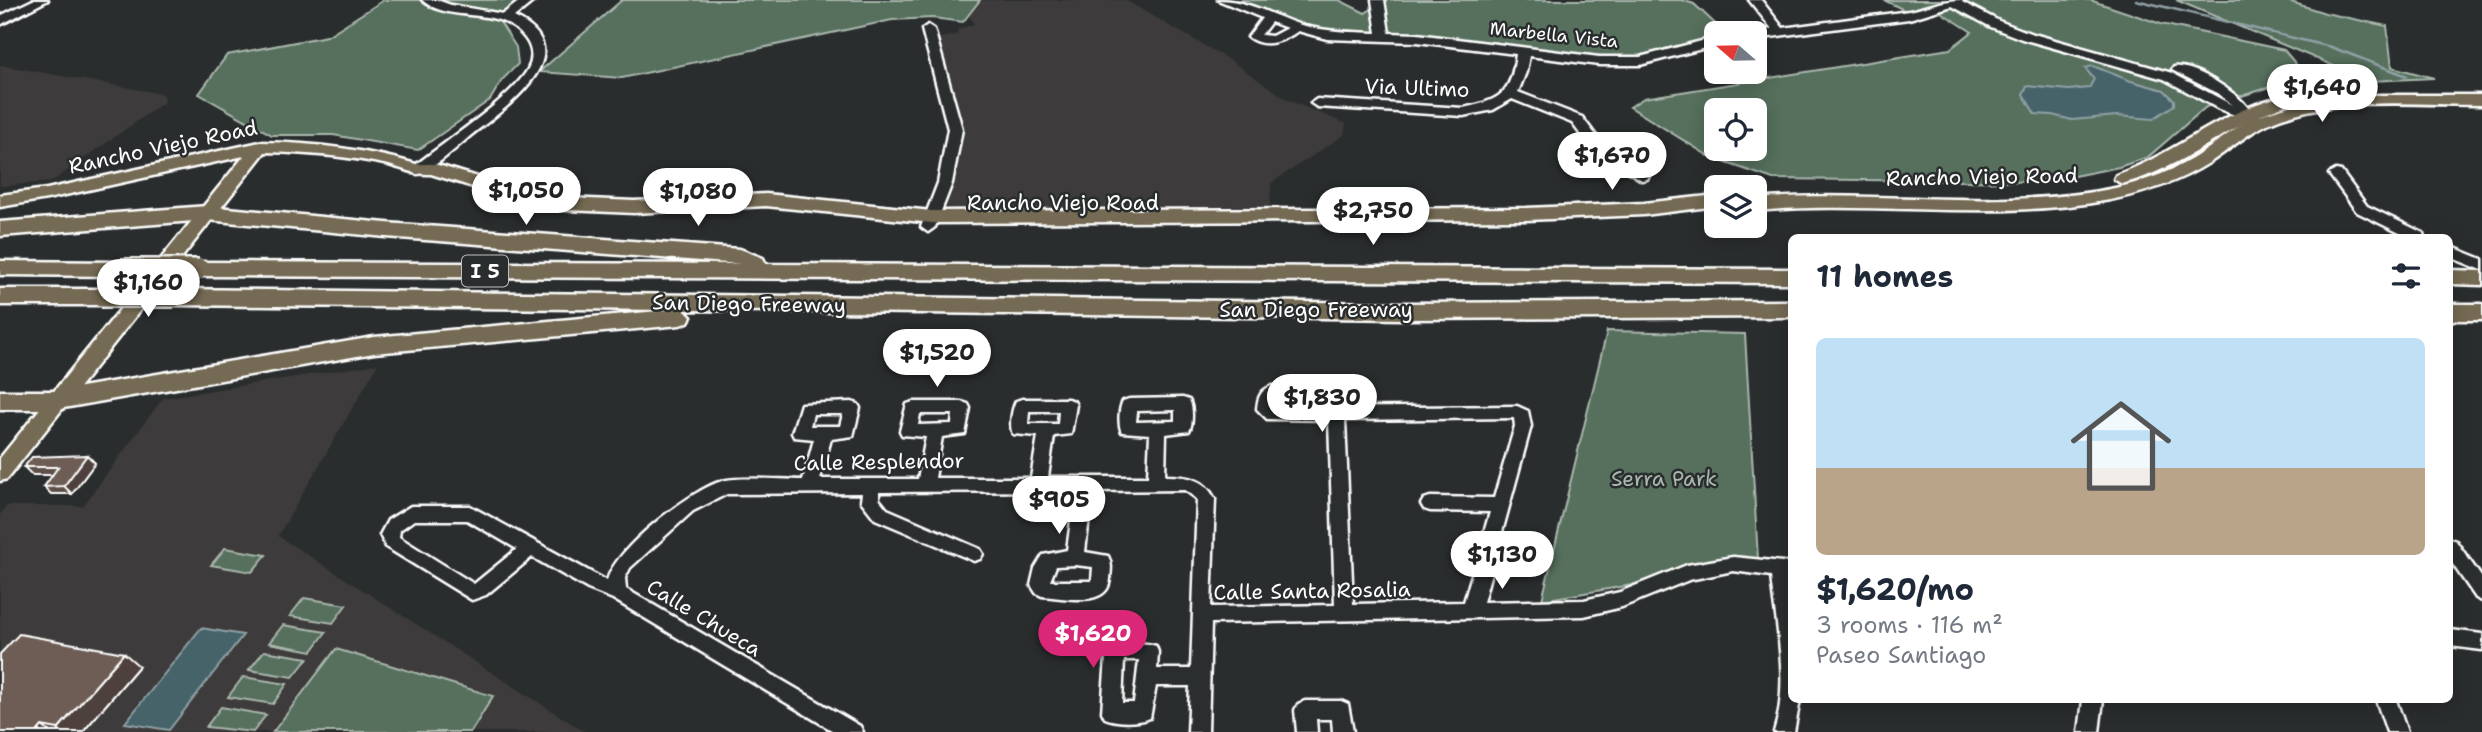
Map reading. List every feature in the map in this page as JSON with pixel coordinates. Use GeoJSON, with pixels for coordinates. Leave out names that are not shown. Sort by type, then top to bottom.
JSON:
{"type":"FeatureCollection","features":[{"type":"Feature","properties":{"kind":"highway"},"geometry":{"type":"LineString","coordinates":[[0,229],[207,213],[386,230],[740,256],[772,270]]}},
{"type":"Feature","properties":{"kind":"highway","name":"San Diego Freeway"},"geometry":{"type":"LineString","coordinates":[[0,268],[1788,276]]}},
{"type":"Feature","properties":{"kind":"highway","name":"San Diego Freeway"},"geometry":{"type":"LineString","coordinates":[[0,297],[1390,311],[1788,309]]}},
{"type":"Feature","properties":{"kind":"highway"},"geometry":{"type":"LineString","coordinates":[[0,400],[58,400],[374,345],[822,305]]}},
{"type":"Feature","properties":{"kind":"highway"},"geometry":{"type":"LineString","coordinates":[[2453,312],[2482,312]]}},
{"type":"Feature","properties":{"kind":"main road","name":"Rancho Viejo Road"},"geometry":{"type":"LineString","coordinates":[[1767,194],[2018,194],[2085,188],[2125,179],[2167,163],[2213,131],[2254,117],[2288,100],[2330,94],[2482,90]]}},
{"type":"Feature","properties":{"kind":"main road","name":"Rancho Viejo Road"},"geometry":{"type":"LineString","coordinates":[[1767,204],[1835,201],[2024,203],[2090,198],[2159,182],[2204,160],[2254,117],[2334,104],[2482,100]]}},
{"type":"Feature","properties":{"kind":"main road","name":"Rancho Viejo Road"},"geometry":{"type":"LineString","coordinates":[[0,201],[60,192],[260,148],[333,152],[394,161],[418,170],[422,177],[537,210],[627,214],[737,205],[788,212],[930,222],[1362,228],[1564,224],[1673,219],[1704,213]]}},
{"type":"Feature","properties":{"kind":"main road"},"geometry":{"type":"LineString","coordinates":[[0,473],[260,148]]}},
{"type":"Feature","properties":{"kind":"main road","name":"Rancho Viejo Road"},"geometry":{"type":"LineString","coordinates":[[930,222],[1527,215],[1644,209],[1704,202]]}},
{"type":"Feature","properties":{"kind":"street"},"geometry":{"type":"LineString","coordinates":[[2,18],[42,0]]}},
{"type":"Feature","properties":{"kind":"street"},"geometry":{"type":"LineString","coordinates":[[418,170],[528,79],[536,66],[536,47],[525,29],[505,18],[428,0]]}},
{"type":"Feature","properties":{"kind":"street"},"geometry":{"type":"LineString","coordinates":[[505,18],[529,0]]}},
{"type":"Feature","properties":{"kind":"street","name":"Marbella Vista"},"geometry":{"type":"LineString","coordinates":[[1224,0],[1296,27],[1338,36],[1416,38],[1599,61],[1629,62],[1704,44]]}},
{"type":"Feature","properties":{"kind":"street"},"geometry":{"type":"LineString","coordinates":[[1378,0],[1384,37]]}},
{"type":"Feature","properties":{"kind":"street"},"geometry":{"type":"LineString","coordinates":[[1755,0],[1780,32]]}},
{"type":"Feature","properties":{"kind":"street"},"geometry":{"type":"LineString","coordinates":[[1768,33],[1909,15],[1956,1],[1995,24],[2026,36],[2168,76],[2224,106],[2254,117]]}},
{"type":"Feature","properties":{"kind":"street"},"geometry":{"type":"LineString","coordinates":[[1269,17],[1254,37],[1264,42],[1275,40],[1296,27]]}},
{"type":"Feature","properties":{"kind":"street"},"geometry":{"type":"LineString","coordinates":[[928,29],[954,129],[944,183],[930,222]]}},
{"type":"Feature","properties":{"kind":"street"},"geometry":{"type":"LineString","coordinates":[[1523,51],[1520,72],[1511,94],[1577,120],[1599,149],[1630,165],[1642,176]]}},
{"type":"Feature","properties":{"kind":"street","name":"Via Ultimo"},"geometry":{"type":"LineString","coordinates":[[1317,103],[1463,112],[1488,107],[1511,94]]}},
{"type":"Feature","properties":{"kind":"street"},"geometry":{"type":"LineString","coordinates":[[2336,174],[2362,209],[2414,234]]}},
{"type":"Feature","properties":{"kind":"street"},"geometry":{"type":"LineString","coordinates":[[2453,252],[2482,265]]}},
{"type":"Feature","properties":{"kind":"street"},"geometry":{"type":"LineString","coordinates":[[807,408],[852,408],[847,432],[824,433],[800,433],[807,408]]}},
{"type":"Feature","properties":{"kind":"street"},"geometry":{"type":"LineString","coordinates":[[913,408],[962,408],[958,430],[935,431],[908,431],[913,408]]}},
{"type":"Feature","properties":{"kind":"street"},"geometry":{"type":"LineString","coordinates":[[1291,415],[1517,412],[1522,415],[1523,426],[1471,611]]}},
{"type":"Feature","properties":{"kind":"street"},"geometry":{"type":"LineString","coordinates":[[1337,415],[1344,612]]}},
{"type":"Feature","properties":{"kind":"street"},"geometry":{"type":"LineString","coordinates":[[1156,482],[1158,428]]}},
{"type":"Feature","properties":{"kind":"street"},"geometry":{"type":"LineString","coordinates":[[1039,483],[1046,430]]}},
{"type":"Feature","properties":{"kind":"street"},"geometry":{"type":"LineString","coordinates":[[925,484],[935,431]]}},
{"type":"Feature","properties":{"kind":"street"},"geometry":{"type":"LineString","coordinates":[[810,485],[824,433]]}},
{"type":"Feature","properties":{"kind":"street"},"geometry":{"type":"LineString","coordinates":[[1076,558],[1085,482]]}},
{"type":"Feature","properties":{"kind":"street","name":"Calle Resplendor"},"geometry":{"type":"LineString","coordinates":[[619,594],[614,585],[616,573],[678,513],[700,498],[737,485],[1156,482],[1195,485],[1206,499],[1203,615]]}},
{"type":"Feature","properties":{"kind":"street"},"geometry":{"type":"LineString","coordinates":[[871,484],[870,500],[881,514],[974,554]]}},
{"type":"Feature","properties":{"kind":"street"},"geometry":{"type":"LineString","coordinates":[[1430,504],[1502,505]]}},
{"type":"Feature","properties":{"kind":"street","name":"Calle Chueca"},"geometry":{"type":"LineString","coordinates":[[530,548],[480,590],[472,592],[392,542],[389,535],[394,525],[411,513],[470,513],[594,584],[619,594],[853,732]]}},
{"type":"Feature","properties":{"kind":"street"},"geometry":{"type":"LineString","coordinates":[[2453,550],[2482,593]]}},
{"type":"Feature","properties":{"kind":"street"},"geometry":{"type":"LineString","coordinates":[[1053,558],[1076,558],[1102,561],[1101,585],[1093,591],[1047,589],[1040,585],[1045,562],[1053,558]]}},
{"type":"Feature","properties":{"kind":"street","name":"Calle Santa Rosalia"},"geometry":{"type":"LineString","coordinates":[[1203,615],[1584,608],[1622,600],[1687,573],[1721,566],[1732,564],[1785,570]]}},
{"type":"Feature","properties":{"kind":"street"},"geometry":{"type":"LineString","coordinates":[[1785,570],[1788,640]]}},
{"type":"Feature","properties":{"kind":"street"},"geometry":{"type":"LineString","coordinates":[[1198,732],[1203,615]]}},
{"type":"Feature","properties":{"kind":"street"},"geometry":{"type":"LineString","coordinates":[[2453,638],[2482,642]]}},
{"type":"Feature","properties":{"kind":"street"},"geometry":{"type":"LineString","coordinates":[[1147,678],[1199,677]]}},
{"type":"Feature","properties":{"kind":"street"},"geometry":{"type":"LineString","coordinates":[[1784,732],[1789,722],[1790,703]]}},
{"type":"Feature","properties":{"kind":"street"},"geometry":{"type":"LineString","coordinates":[[2090,732],[2093,703]]}},
{"type":"Feature","properties":{"kind":"street"},"geometry":{"type":"LineString","coordinates":[[2388,703],[2397,732]]}},
{"type":"Feature","properties":{"kind":"street"},"geometry":{"type":"LineString","coordinates":[[1307,732],[1306,710],[1341,710],[1343,732]]}},
{"type":"Feature","properties":{"kind":"shaded area"},"geometry":{"type":"Polygon","coordinates":[[[976,0],[1125,0],[1231,61],[1288,100],[1346,124],[1344,135],[1271,183],[1270,206],[964,212],[947,206],[959,160],[957,118],[952,86],[936,39],[958,34],[957,30],[974,24],[967,12],[976,0]]]}},
{"type":"Feature","properties":{"kind":"shaded area"},"geometry":{"type":"Polygon","coordinates":[[[0,65],[163,94],[164,102],[51,182],[0,186],[0,65]]]}},
{"type":"Feature","properties":{"kind":"shaded area"},"geometry":{"type":"Polygon","coordinates":[[[378,364],[278,536],[585,732],[0,732],[0,514],[7,506],[83,506],[163,398],[378,364]]]}},
{"type":"Feature","properties":{"kind":"green space"},"geometry":{"type":"Polygon","coordinates":[[[384,0],[524,0],[498,19],[516,47],[518,64],[502,80],[490,100],[418,150],[333,135],[272,135],[199,94],[227,55],[327,36],[384,0]]]}},
{"type":"Feature","properties":{"kind":"green space"},"geometry":{"type":"Polygon","coordinates":[[[622,0],[980,0],[963,22],[932,18],[892,20],[622,78],[539,72],[622,0]]]}},
{"type":"Feature","properties":{"kind":"green space"},"geometry":{"type":"Polygon","coordinates":[[[1224,0],[1339,0],[1365,13],[1386,0],[1682,0],[1694,4],[1712,21],[1704,21],[1704,44],[1629,62],[1416,38],[1349,37],[1296,27],[1224,0]]]}},
{"type":"Feature","properties":{"kind":"green space"},"geometry":{"type":"Polygon","coordinates":[[[1884,0],[2090,0],[2161,24],[2284,50],[2306,76],[2206,107],[2148,157],[2119,167],[2044,182],[1773,179],[1721,161],[1767,161],[1767,98],[1704,98],[1704,153],[1630,107],[1644,98],[1731,84],[1768,84],[1768,78],[1950,49],[1972,32],[1928,4],[1906,11],[1884,0]]]}},
{"type":"Feature","properties":{"kind":"green space"},"geometry":{"type":"Polygon","coordinates":[[[2176,0],[2285,0],[2325,13],[2387,26],[2392,67],[2434,78],[2370,81],[2176,0]]]}},
{"type":"Feature","properties":{"kind":"green space","name":"Serra Park"},"geometry":{"type":"Polygon","coordinates":[[[1607,331],[1745,334],[1758,559],[1706,561],[1632,585],[1542,600],[1607,331]]]}},
{"type":"Feature","properties":{"kind":"green space"},"geometry":{"type":"Polygon","coordinates":[[[225,548],[266,555],[252,572],[211,565],[225,548]]]}},
{"type":"Feature","properties":{"kind":"green space"},"geometry":{"type":"Polygon","coordinates":[[[304,598],[346,605],[333,623],[290,616],[304,598]]]}},
{"type":"Feature","properties":{"kind":"green space"},"geometry":{"type":"Polygon","coordinates":[[[283,625],[326,632],[312,651],[269,643],[283,625]]]}},
{"type":"Feature","properties":{"kind":"green space"},"geometry":{"type":"Polygon","coordinates":[[[336,649],[493,696],[471,732],[273,732],[336,649]]]}},
{"type":"Feature","properties":{"kind":"green space"},"geometry":{"type":"Polygon","coordinates":[[[264,651],[308,658],[293,677],[249,670],[264,651]]]}},
{"type":"Feature","properties":{"kind":"green space"},"geometry":{"type":"Polygon","coordinates":[[[243,677],[287,684],[273,704],[228,697],[243,677]]]}},
{"type":"Feature","properties":{"kind":"green space"},"geometry":{"type":"Polygon","coordinates":[[[221,707],[266,715],[253,732],[206,727],[221,707]]]}},
{"type":"Feature","properties":{"kind":"water"},"geometry":{"type":"Polygon","coordinates":[[[2093,66],[2164,90],[2174,100],[2174,105],[2153,119],[2117,116],[2072,120],[2035,114],[2023,94],[2027,86],[2069,90],[2089,88],[2094,79],[2085,68],[2093,66]]]}},
{"type":"Feature","properties":{"kind":"water"},"geometry":{"type":"Polygon","coordinates":[[[201,628],[243,635],[169,730],[125,723],[201,628]]]}},
{"type":"Feature","properties":{"kind":"building"},"geometry":{"type":"Polygon","coordinates":[[[87,455],[64,486],[44,487],[58,467],[24,467],[32,457],[87,455]]]}},
{"type":"Feature","properties":{"kind":"building"},"geometry":{"type":"Polygon","coordinates":[[[19,634],[124,653],[58,729],[42,726],[37,732],[0,732],[0,654],[19,634]]]}},
{"type":"Feature","properties":{"kind":"waterway"},"geometry":{"type":"LineString","coordinates":[[2136,0],[2331,47],[2407,76]]}}]}
